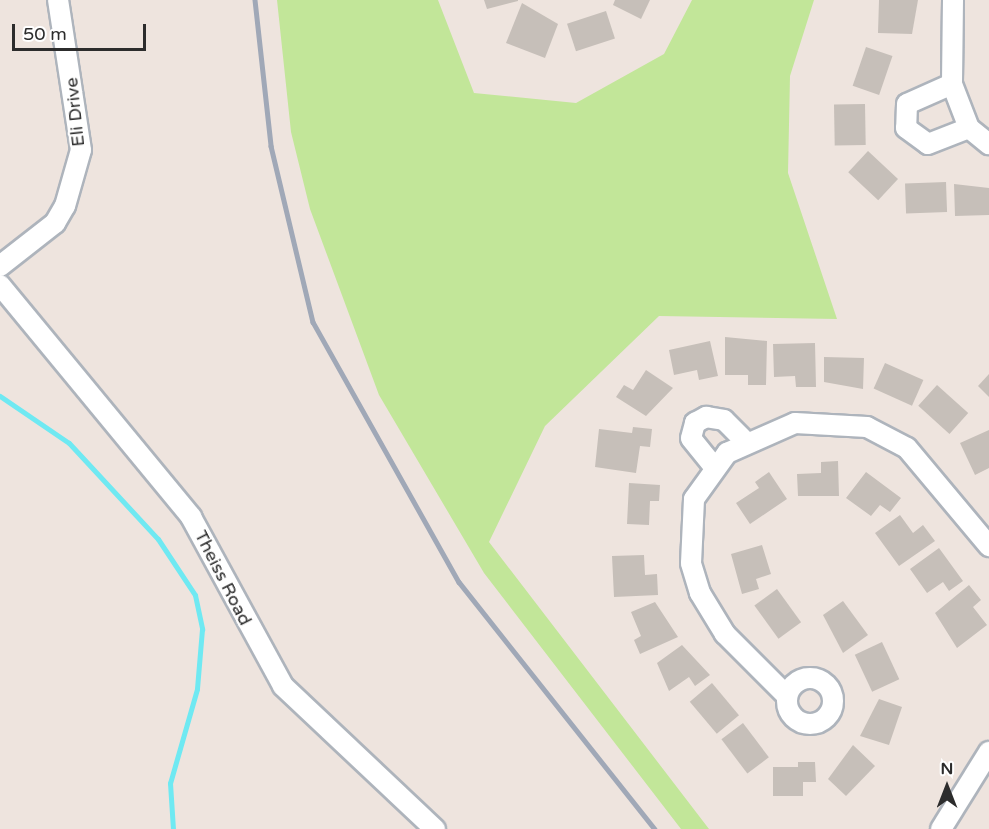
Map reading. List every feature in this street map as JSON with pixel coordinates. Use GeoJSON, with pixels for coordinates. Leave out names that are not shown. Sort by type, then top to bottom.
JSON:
{"type":"FeatureCollection","features":[{"type":"Feature","properties":{"kind":"street","name":"Eli Drive"},"geometry":{"type":"LineString","coordinates":[[0,266],[55,223],[79,160],[79,120],[58,0]]}},
{"type":"Feature","properties":{"kind":"street"},"geometry":{"type":"LineString","coordinates":[[953,0],[952,84],[969,128],[989,144]]}},
{"type":"Feature","properties":{"kind":"street"},"geometry":{"type":"LineString","coordinates":[[952,84],[907,104],[906,128],[928,144],[969,128]]}},
{"type":"Feature","properties":{"kind":"street","name":"Theiss Road"},"geometry":{"type":"LineString","coordinates":[[0,285],[191,517],[283,686],[435,829]]}},
{"type":"Feature","properties":{"kind":"street"},"geometry":{"type":"LineString","coordinates":[[715,468],[691,438],[695,423],[706,417],[724,420],[746,441]]}},
{"type":"Feature","properties":{"kind":"street"},"geometry":{"type":"LineString","coordinates":[[787,696],[725,634],[700,593],[691,563],[690,522],[694,498],[715,468],[746,441],[777,427],[813,421],[867,427],[907,448],[986,535]]}},
{"type":"Feature","properties":{"kind":"street"},"geometry":{"type":"LineString","coordinates":[[941,829],[989,752]]}},
{"type":"Feature","properties":{"kind":"green space"},"geometry":{"type":"Polygon","coordinates":[[[277,0],[438,0],[474,93],[576,103],[664,54],[692,0],[814,0],[790,76],[788,173],[837,319],[659,316],[545,426],[489,542],[709,829],[681,829],[484,573],[379,395],[310,209],[291,132],[277,0]]]}},
{"type":"Feature","properties":{"kind":"building"},"geometry":{"type":"Polygon","coordinates":[[[484,0],[518,0],[518,1],[487,9],[484,0]]]}},
{"type":"Feature","properties":{"kind":"building"},"geometry":{"type":"Polygon","coordinates":[[[615,0],[650,0],[641,19],[613,5],[615,0]]]}},
{"type":"Feature","properties":{"kind":"building"},"geometry":{"type":"Polygon","coordinates":[[[879,0],[918,0],[912,34],[878,33],[879,0]]]}},
{"type":"Feature","properties":{"kind":"building"},"geometry":{"type":"Polygon","coordinates":[[[522,3],[558,24],[545,58],[506,43],[522,3]]]}},
{"type":"Feature","properties":{"kind":"building"},"geometry":{"type":"Polygon","coordinates":[[[606,11],[615,39],[576,51],[567,24],[606,11]]]}},
{"type":"Feature","properties":{"kind":"building"},"geometry":{"type":"Polygon","coordinates":[[[866,47],[892,56],[879,95],[853,86],[866,47]]]}},
{"type":"Feature","properties":{"kind":"building"},"geometry":{"type":"Polygon","coordinates":[[[865,104],[866,145],[835,146],[834,105],[865,104]]]}},
{"type":"Feature","properties":{"kind":"building"},"geometry":{"type":"Polygon","coordinates":[[[868,151],[898,179],[878,200],[848,172],[868,151]]]}},
{"type":"Feature","properties":{"kind":"building"},"geometry":{"type":"Polygon","coordinates":[[[946,182],[947,212],[906,213],[905,183],[946,182]]]}},
{"type":"Feature","properties":{"kind":"building"},"geometry":{"type":"Polygon","coordinates":[[[954,184],[989,188],[989,215],[955,216],[954,184]]]}},
{"type":"Feature","properties":{"kind":"building"},"geometry":{"type":"Polygon","coordinates":[[[725,337],[767,341],[766,385],[748,385],[748,375],[725,375],[725,337]]]}},
{"type":"Feature","properties":{"kind":"building"},"geometry":{"type":"Polygon","coordinates":[[[710,341],[718,376],[699,380],[697,370],[674,375],[669,350],[710,341]]]}},
{"type":"Feature","properties":{"kind":"building"},"geometry":{"type":"Polygon","coordinates":[[[815,343],[816,387],[796,387],[795,376],[774,377],[773,344],[815,343]]]}},
{"type":"Feature","properties":{"kind":"building"},"geometry":{"type":"Polygon","coordinates":[[[824,357],[864,358],[863,389],[824,382],[824,357]]]}},
{"type":"Feature","properties":{"kind":"building"},"geometry":{"type":"Polygon","coordinates":[[[885,363],[923,380],[912,406],[874,389],[885,363]]]}},
{"type":"Feature","properties":{"kind":"building"},"geometry":{"type":"Polygon","coordinates":[[[646,370],[673,388],[646,416],[616,397],[624,385],[633,390],[646,370]]]}},
{"type":"Feature","properties":{"kind":"building"},"geometry":{"type":"Polygon","coordinates":[[[989,374],[989,397],[978,386],[989,374]]]}},
{"type":"Feature","properties":{"kind":"building"},"geometry":{"type":"Polygon","coordinates":[[[937,385],[968,413],[949,434],[918,406],[937,385]]]}},
{"type":"Feature","properties":{"kind":"building"},"geometry":{"type":"Polygon","coordinates":[[[633,427],[652,429],[650,447],[640,446],[636,473],[595,467],[599,429],[632,433],[633,427]]]}},
{"type":"Feature","properties":{"kind":"building"},"geometry":{"type":"Polygon","coordinates":[[[989,430],[989,468],[975,475],[960,443],[989,430]]]}},
{"type":"Feature","properties":{"kind":"building"},"geometry":{"type":"Polygon","coordinates":[[[838,461],[839,496],[798,496],[797,474],[821,473],[821,462],[838,461]]]}},
{"type":"Feature","properties":{"kind":"building"},"geometry":{"type":"Polygon","coordinates":[[[769,472],[787,499],[750,524],[736,503],[759,488],[755,482],[769,472]]]}},
{"type":"Feature","properties":{"kind":"building"},"geometry":{"type":"Polygon","coordinates":[[[866,472],[901,498],[890,512],[880,505],[871,516],[846,498],[866,472]]]}},
{"type":"Feature","properties":{"kind":"building"},"geometry":{"type":"Polygon","coordinates":[[[629,483],[660,485],[659,501],[650,501],[649,525],[627,524],[629,483]]]}},
{"type":"Feature","properties":{"kind":"building"},"geometry":{"type":"Polygon","coordinates":[[[900,515],[913,533],[923,525],[935,541],[899,566],[875,533],[900,515]]]}},
{"type":"Feature","properties":{"kind":"building"},"geometry":{"type":"Polygon","coordinates":[[[762,545],[771,574],[756,579],[759,589],[742,594],[731,554],[762,545]]]}},
{"type":"Feature","properties":{"kind":"building"},"geometry":{"type":"Polygon","coordinates":[[[939,548],[963,581],[949,591],[943,582],[927,593],[910,569],[939,548]]]}},
{"type":"Feature","properties":{"kind":"building"},"geometry":{"type":"Polygon","coordinates":[[[644,555],[645,575],[657,574],[658,595],[614,597],[612,556],[644,555]]]}},
{"type":"Feature","properties":{"kind":"building"},"geometry":{"type":"Polygon","coordinates":[[[969,585],[981,600],[973,607],[987,625],[957,648],[935,613],[969,585]]]}},
{"type":"Feature","properties":{"kind":"building"},"geometry":{"type":"Polygon","coordinates":[[[777,589],[801,622],[778,639],[754,605],[777,589]]]}},
{"type":"Feature","properties":{"kind":"building"},"geometry":{"type":"Polygon","coordinates":[[[843,601],[868,635],[843,653],[823,615],[843,601]]]}},
{"type":"Feature","properties":{"kind":"building"},"geometry":{"type":"Polygon","coordinates":[[[655,602],[678,637],[640,654],[634,640],[641,636],[631,612],[655,602]]]}},
{"type":"Feature","properties":{"kind":"building"},"geometry":{"type":"Polygon","coordinates":[[[882,642],[899,679],[872,692],[855,655],[882,642]]]}},
{"type":"Feature","properties":{"kind":"building"},"geometry":{"type":"Polygon","coordinates":[[[682,645],[710,675],[695,686],[689,677],[669,691],[657,663],[682,645]]]}},
{"type":"Feature","properties":{"kind":"building"},"geometry":{"type":"Polygon","coordinates":[[[712,683],[739,715],[717,734],[690,702],[712,683]]]}},
{"type":"Feature","properties":{"kind":"building"},"geometry":{"type":"Polygon","coordinates":[[[879,699],[902,707],[889,745],[860,736],[879,699]]]}},
{"type":"Feature","properties":{"kind":"building"},"geometry":{"type":"Polygon","coordinates":[[[743,723],[769,757],[747,774],[721,739],[743,723]]]}},
{"type":"Feature","properties":{"kind":"building"},"geometry":{"type":"Polygon","coordinates":[[[853,745],[875,766],[846,796],[828,779],[853,745]]]}},
{"type":"Feature","properties":{"kind":"building"},"geometry":{"type":"Polygon","coordinates":[[[798,762],[815,762],[816,782],[803,782],[803,796],[773,796],[773,767],[798,767],[798,762]]]}},
{"type":"Feature","properties":{"kind":"waterway"},"geometry":{"type":"LineString","coordinates":[[0,396],[69,443],[158,539],[195,595],[202,629],[197,689],[170,783],[173,829]]}},
{"type":"Feature","properties":{"kind":"railway"},"geometry":{"type":"LineString","coordinates":[[255,0],[271,146],[313,322],[459,582],[655,829]]}}]}
